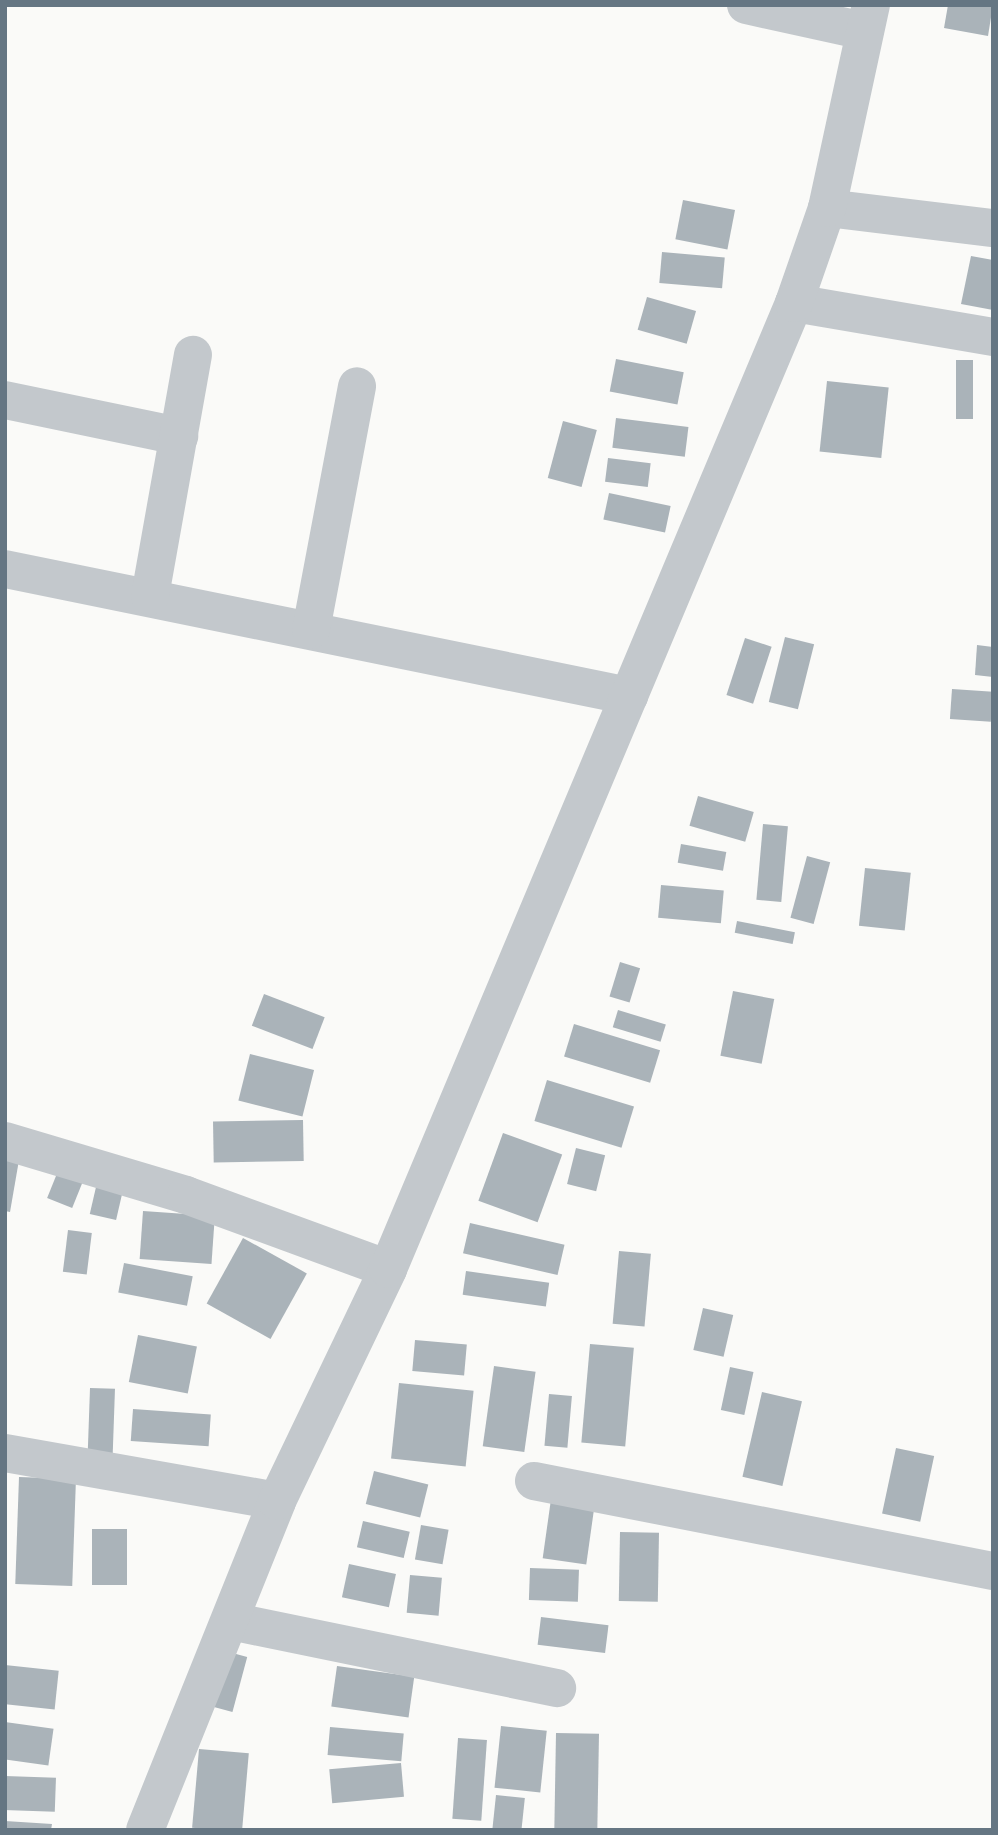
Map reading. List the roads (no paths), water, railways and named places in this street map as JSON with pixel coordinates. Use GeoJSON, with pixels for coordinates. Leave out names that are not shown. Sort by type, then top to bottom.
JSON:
{"type":"FeatureCollection","features":[{"type":"Feature","properties":{"kind":"street"},"geometry":{"type":"LineString","coordinates":[[145,1830],[277,1501],[388,1269],[629,696],[794,303],[827,208],[868,18],[746,5]]}},
{"type":"Feature","properties":{"kind":"street"},"geometry":{"type":"LineString","coordinates":[[827,208],[993,228]]}},
{"type":"Feature","properties":{"kind":"street"},"geometry":{"type":"LineString","coordinates":[[794,303],[993,337]]}},
{"type":"Feature","properties":{"kind":"street"},"geometry":{"type":"LineString","coordinates":[[150,596],[193,355]]}},
{"type":"Feature","properties":{"kind":"street"},"geometry":{"type":"LineString","coordinates":[[311,630],[357,386]]}},
{"type":"Feature","properties":{"kind":"street"},"geometry":{"type":"LineString","coordinates":[[5,400],[179,436]]}},
{"type":"Feature","properties":{"kind":"street"},"geometry":{"type":"LineString","coordinates":[[5,569],[150,596],[629,696]]}},
{"type":"Feature","properties":{"kind":"street"},"geometry":{"type":"LineString","coordinates":[[5,1141],[186,1195],[388,1269]]}},
{"type":"Feature","properties":{"kind":"street"},"geometry":{"type":"LineString","coordinates":[[5,1453],[277,1501]]}},
{"type":"Feature","properties":{"kind":"street"},"geometry":{"type":"LineString","coordinates":[[534,1481],[993,1571]]}},
{"type":"Feature","properties":{"kind":"street"},"geometry":{"type":"LineString","coordinates":[[230,1621],[557,1688]]}}]}
